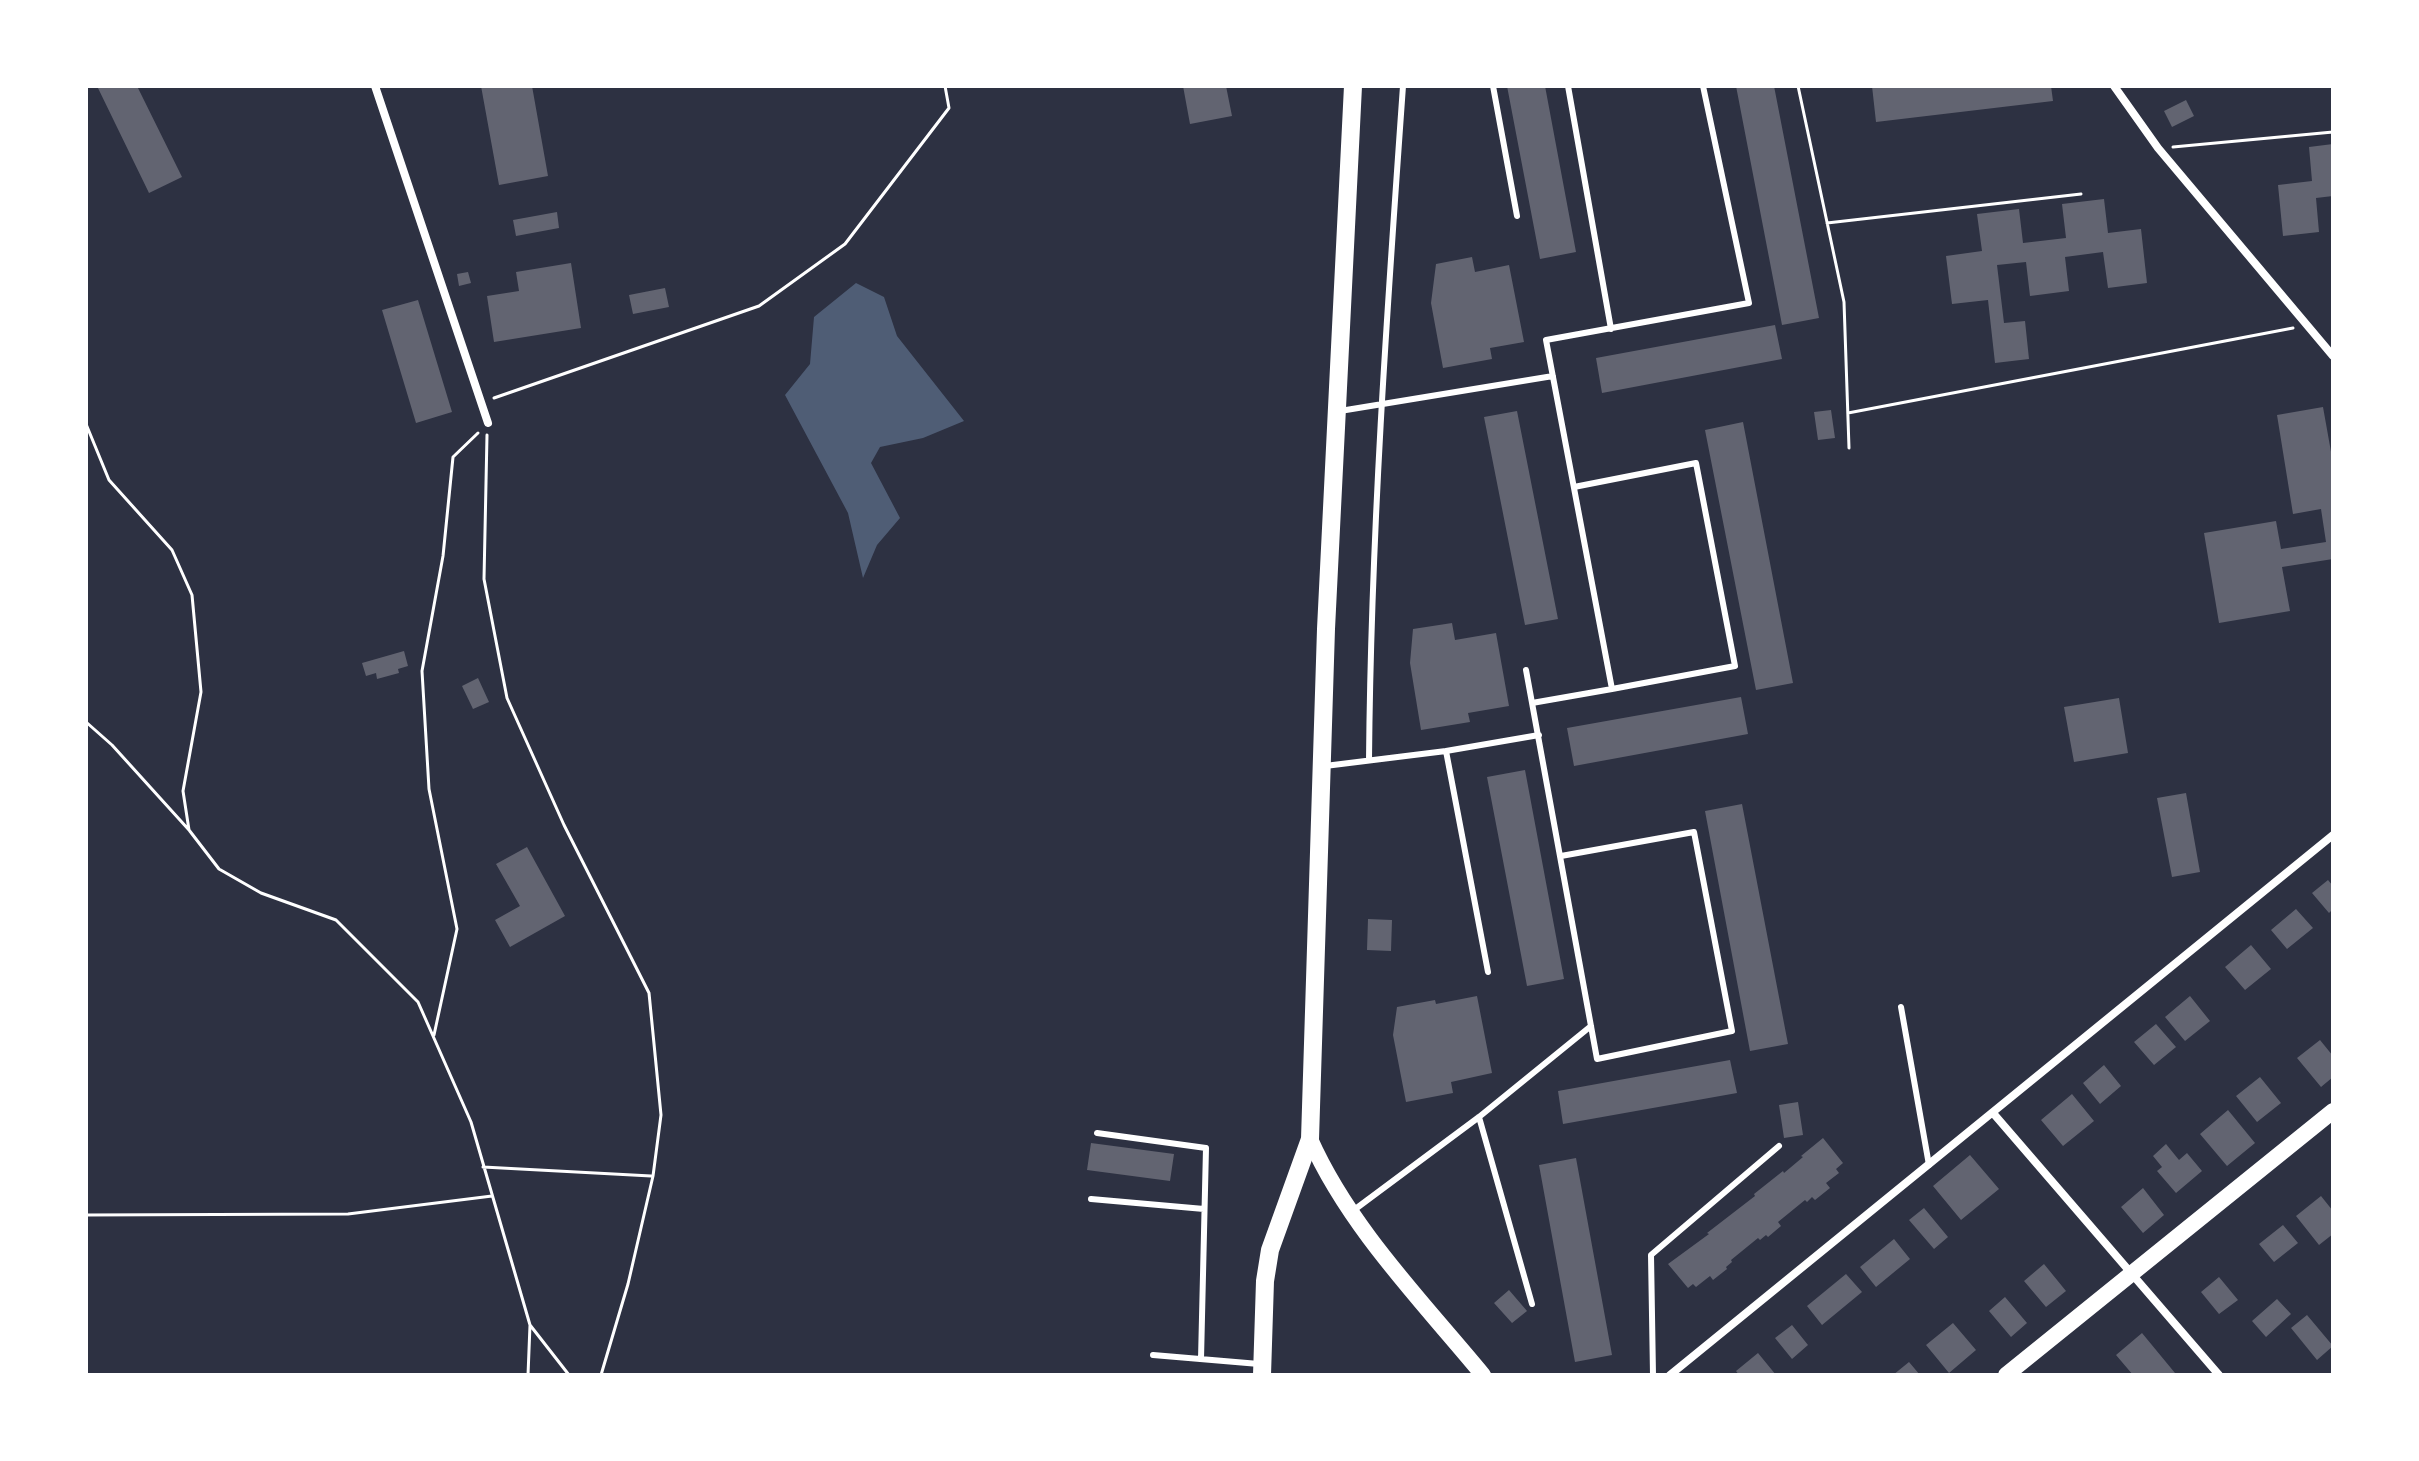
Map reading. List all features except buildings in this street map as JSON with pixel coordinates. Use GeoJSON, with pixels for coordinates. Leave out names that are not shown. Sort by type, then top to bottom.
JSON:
{"type":"FeatureCollection","features":[{"type":"Feature","properties":{"kind":"main road"},"geometry":{"type":"LineString","coordinates":[[1262,1370],[1265,1281],[1270,1250],[1310,1139],[1321,767],[1353,86]]}},
{"type":"Feature","properties":{"kind":"main road"},"geometry":{"type":"LineString","coordinates":[[2006,1375],[2333,1111]]}},
{"type":"Feature","properties":{"kind":"main road"},"geometry":{"type":"LineString","coordinates":[[1310,1139],[1327,1177],[1350,1213],[1483,1375]]}},
{"type":"Feature","properties":{"kind":"street"},"geometry":{"type":"LineString","coordinates":[[375,86],[488,423]]}},
{"type":"Feature","properties":{"kind":"street"},"geometry":{"type":"LineString","coordinates":[[2114,86],[2158,148],[2333,356]]}},
{"type":"Feature","properties":{"kind":"street"},"geometry":{"type":"LineString","coordinates":[[1670,1375],[2333,835]]}},
{"type":"Feature","properties":{"kind":"street"},"geometry":{"type":"LineString","coordinates":[[1993,1113],[2219,1375]]}},
{"type":"Feature","properties":{"kind":"lane"},"geometry":{"type":"LineString","coordinates":[[1369,760],[1370,629],[1381,405],[1403,86]]}},
{"type":"Feature","properties":{"kind":"lane"},"geometry":{"type":"LineString","coordinates":[[1493,86],[1517,216]]}},
{"type":"Feature","properties":{"kind":"lane"},"geometry":{"type":"LineString","coordinates":[[1568,86],[1611,329]]}},
{"type":"Feature","properties":{"kind":"lane"},"geometry":{"type":"LineString","coordinates":[[1612,689],[1546,340],[1749,303],[1703,86]]}},
{"type":"Feature","properties":{"kind":"lane"},"geometry":{"type":"LineString","coordinates":[[1337,412],[1553,376]]}},
{"type":"Feature","properties":{"kind":"lane"},"geometry":{"type":"LineString","coordinates":[[1532,703],[1735,666],[1696,463],[1574,487]]}},
{"type":"Feature","properties":{"kind":"lane"},"geometry":{"type":"LineString","coordinates":[[1526,670],[1597,1059],[1732,1031],[1694,832],[1561,856]]}},
{"type":"Feature","properties":{"kind":"lane"},"geometry":{"type":"LineString","coordinates":[[1321,767],[1539,735]]}},
{"type":"Feature","properties":{"kind":"lane"},"geometry":{"type":"LineString","coordinates":[[1446,751],[1488,972]]}},
{"type":"Feature","properties":{"kind":"lane"},"geometry":{"type":"LineString","coordinates":[[1901,1007],[1929,1165]]}},
{"type":"Feature","properties":{"kind":"lane"},"geometry":{"type":"LineString","coordinates":[[1350,1213],[1479,1117],[1591,1026]]}},
{"type":"Feature","properties":{"kind":"lane"},"geometry":{"type":"LineString","coordinates":[[1479,1117],[1532,1304]]}},
{"type":"Feature","properties":{"kind":"lane"},"geometry":{"type":"LineString","coordinates":[[1097,1133],[1206,1148],[1201,1359]]}},
{"type":"Feature","properties":{"kind":"lane"},"geometry":{"type":"LineString","coordinates":[[1653,1375],[1651,1255],[1779,1146]]}},
{"type":"Feature","properties":{"kind":"lane"},"geometry":{"type":"LineString","coordinates":[[1091,1199],[1204,1209]]}},
{"type":"Feature","properties":{"kind":"lane"},"geometry":{"type":"LineString","coordinates":[[1153,1355],[1201,1359],[1262,1370]]}},
{"type":"Feature","properties":{"kind":"path"},"geometry":{"type":"LineString","coordinates":[[481,403],[759,306],[845,244],[949,108],[945,86]]}},
{"type":"Feature","properties":{"kind":"path"},"geometry":{"type":"LineString","coordinates":[[1798,86],[1846,322],[1849,448]]}},
{"type":"Feature","properties":{"kind":"path"},"geometry":{"type":"LineString","coordinates":[[2158,148],[2333,132]]}},
{"type":"Feature","properties":{"kind":"path"},"geometry":{"type":"LineString","coordinates":[[1827,223],[2081,194]]}},
{"type":"Feature","properties":{"kind":"path"},"geometry":{"type":"LineString","coordinates":[[1848,413],[2307,326]]}},
{"type":"Feature","properties":{"kind":"path"},"geometry":{"type":"LineString","coordinates":[[434,1035],[457,929],[429,789],[422,671],[443,556],[453,457],[488,423]]}},
{"type":"Feature","properties":{"kind":"path"},"geometry":{"type":"LineString","coordinates":[[488,423],[484,579],[507,698],[564,825],[649,993],[661,1115],[653,1176],[628,1284],[601,1375]]}},
{"type":"Feature","properties":{"kind":"path"},"geometry":{"type":"LineString","coordinates":[[86,424],[109,480],[172,550],[192,595],[201,692],[183,791],[189,830]]}},
{"type":"Feature","properties":{"kind":"path"},"geometry":{"type":"LineString","coordinates":[[86,722],[112,745],[189,830],[219,869],[261,893],[336,920],[418,1002],[471,1122],[530,1325],[528,1375]]}},
{"type":"Feature","properties":{"kind":"path"},"geometry":{"type":"LineString","coordinates":[[483,1167],[653,1176]]}},
{"type":"Feature","properties":{"kind":"path"},"geometry":{"type":"LineString","coordinates":[[86,1215],[348,1214],[492,1196]]}},
{"type":"Feature","properties":{"kind":"path"},"geometry":{"type":"LineString","coordinates":[[530,1325],[569,1375]]}},
{"type":"Feature","properties":{"kind":"water"},"geometry":{"type":"Polygon","coordinates":[[[856,283],[884,297],[897,336],[964,421],[923,438],[880,447],[871,463],[900,518],[877,545],[863,578],[848,513],[785,395],[810,364],[814,317],[856,283]]]}}]}
